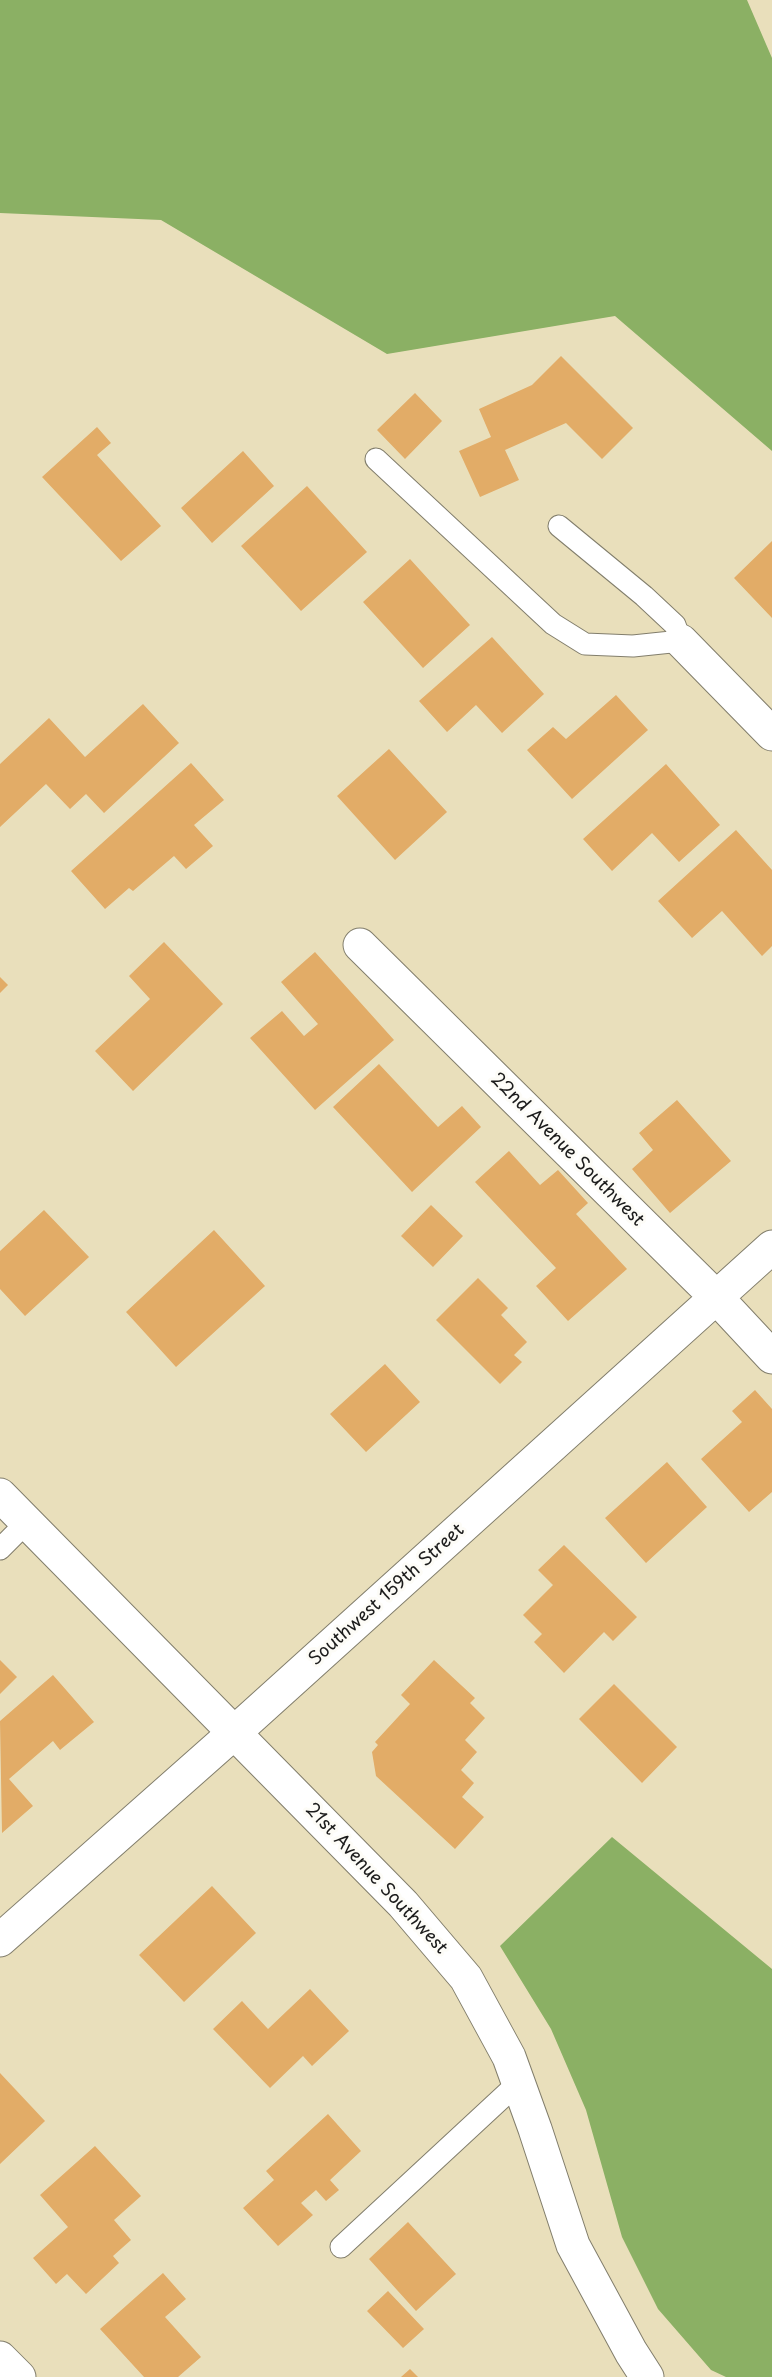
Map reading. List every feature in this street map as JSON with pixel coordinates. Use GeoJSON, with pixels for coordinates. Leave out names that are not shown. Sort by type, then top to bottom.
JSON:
{"type":"FeatureCollection","features":[{"type":"Feature","properties":{"kind":"street"},"geometry":{"type":"LineString","coordinates":[[681,641],[772,734]]}},
{"type":"Feature","properties":{"kind":"street","name":"22nd Avenue Southwest"},"geometry":{"type":"LineString","coordinates":[[360,945],[717,1298],[772,1358]]}},
{"type":"Feature","properties":{"kind":"street","name":"Southwest 159th Street"},"geometry":{"type":"LineString","coordinates":[[0,1940],[235,1732],[772,1247]]}},
{"type":"Feature","properties":{"kind":"street","name":"21st Avenue Southwest"},"geometry":{"type":"LineString","coordinates":[[0,1495],[403,1904],[466,1978],[508,2057],[535,2129],[573,2246],[646,2377]]}},
{"type":"Feature","properties":{"kind":"street"},"geometry":{"type":"LineString","coordinates":[[0,2358],[19,2377]]}},
{"type":"Feature","properties":{"kind":"lane"},"geometry":{"type":"LineString","coordinates":[[376,459],[553,624],[585,644],[633,646],[681,641],[675,625],[644,596],[559,526]]}},
{"type":"Feature","properties":{"kind":"lane"},"geometry":{"type":"LineString","coordinates":[[0,1549],[27,1522]]}},
{"type":"Feature","properties":{"kind":"lane"},"geometry":{"type":"LineString","coordinates":[[341,2247],[518,2083]]}},
{"type":"Feature","properties":{"kind":"green space"},"geometry":{"type":"Polygon","coordinates":[[[0,0],[747,0],[772,58],[772,451],[615,316],[387,354],[161,220],[0,213],[0,0]]]}},
{"type":"Feature","properties":{"kind":"green space"},"geometry":{"type":"Polygon","coordinates":[[[612,1837],[772,1969],[772,2377],[726,2377],[711,2370],[658,2309],[622,2237],[586,2110],[551,2029],[500,1946],[612,1837]]]}},
{"type":"Feature","properties":{"kind":"building"},"geometry":{"type":"Polygon","coordinates":[[[561,356],[633,428],[602,459],[566,423],[505,450],[519,480],[480,497],[459,451],[491,437],[479,409],[532,385],[561,356]]]}},
{"type":"Feature","properties":{"kind":"building"},"geometry":{"type":"Polygon","coordinates":[[[415,393],[442,421],[405,459],[377,430],[415,393]]]}},
{"type":"Feature","properties":{"kind":"building"},"geometry":{"type":"Polygon","coordinates":[[[97,427],[111,443],[97,455],[161,526],[121,561],[42,477],[97,427]]]}},
{"type":"Feature","properties":{"kind":"building"},"geometry":{"type":"Polygon","coordinates":[[[243,451],[274,486],[212,543],[181,508],[243,451]]]}},
{"type":"Feature","properties":{"kind":"building"},"geometry":{"type":"Polygon","coordinates":[[[307,486],[367,552],[301,611],[241,546],[307,486]]]}},
{"type":"Feature","properties":{"kind":"building"},"geometry":{"type":"Polygon","coordinates":[[[772,541],[772,618],[734,578],[772,541]]]}},
{"type":"Feature","properties":{"kind":"building"},"geometry":{"type":"Polygon","coordinates":[[[410,559],[470,625],[423,668],[363,602],[410,559]]]}},
{"type":"Feature","properties":{"kind":"building"},"geometry":{"type":"Polygon","coordinates":[[[492,637],[544,694],[502,733],[476,705],[447,732],[419,701],[492,637]]]}},
{"type":"Feature","properties":{"kind":"building"},"geometry":{"type":"Polygon","coordinates":[[[616,695],[648,730],[572,799],[527,750],[553,727],[566,739],[616,695]]]}},
{"type":"Feature","properties":{"kind":"building"},"geometry":{"type":"Polygon","coordinates":[[[143,704],[179,743],[104,813],[86,794],[70,809],[46,784],[0,827],[0,764],[49,718],[85,757],[143,704]]]}},
{"type":"Feature","properties":{"kind":"building"},"geometry":{"type":"Polygon","coordinates":[[[389,749],[447,812],[395,860],[337,796],[389,749]]]}},
{"type":"Feature","properties":{"kind":"building"},"geometry":{"type":"Polygon","coordinates":[[[191,763],[224,800],[194,825],[213,846],[186,869],[174,856],[133,891],[129,888],[105,909],[71,871],[191,763]]]}},
{"type":"Feature","properties":{"kind":"building"},"geometry":{"type":"Polygon","coordinates":[[[666,764],[720,825],[679,862],[652,833],[612,871],[583,839],[666,764]]]}},
{"type":"Feature","properties":{"kind":"building"},"geometry":{"type":"Polygon","coordinates":[[[736,830],[772,870],[772,946],[762,956],[722,911],[692,938],[658,901],[736,830]]]}},
{"type":"Feature","properties":{"kind":"building"},"geometry":{"type":"Polygon","coordinates":[[[164,942],[223,1004],[133,1091],[95,1051],[150,999],[129,976],[164,942]]]}},
{"type":"Feature","properties":{"kind":"building"},"geometry":{"type":"Polygon","coordinates":[[[315,952],[394,1040],[315,1110],[250,1038],[282,1011],[304,1036],[318,1024],[281,982],[315,952]]]}},
{"type":"Feature","properties":{"kind":"building"},"geometry":{"type":"Polygon","coordinates":[[[0,977],[8,985],[0,993],[0,977]]]}},
{"type":"Feature","properties":{"kind":"building"},"geometry":{"type":"Polygon","coordinates":[[[379,1064],[438,1127],[462,1106],[481,1127],[412,1192],[333,1107],[379,1064]]]}},
{"type":"Feature","properties":{"kind":"building"},"geometry":{"type":"Polygon","coordinates":[[[677,1100],[731,1161],[670,1213],[632,1169],[653,1150],[639,1133],[677,1100]]]}},
{"type":"Feature","properties":{"kind":"building"},"geometry":{"type":"Polygon","coordinates":[[[509,1151],[540,1185],[558,1170],[588,1203],[576,1214],[627,1269],[568,1321],[536,1286],[556,1268],[475,1182],[509,1151]]]}},
{"type":"Feature","properties":{"kind":"building"},"geometry":{"type":"Polygon","coordinates":[[[431,1205],[463,1236],[433,1267],[401,1236],[431,1205]]]}},
{"type":"Feature","properties":{"kind":"building"},"geometry":{"type":"Polygon","coordinates":[[[44,1210],[89,1257],[25,1316],[0,1289],[0,1251],[44,1210]]]}},
{"type":"Feature","properties":{"kind":"building"},"geometry":{"type":"Polygon","coordinates":[[[214,1230],[265,1286],[176,1367],[126,1312],[214,1230]]]}},
{"type":"Feature","properties":{"kind":"building"},"geometry":{"type":"Polygon","coordinates":[[[478,1278],[508,1308],[501,1315],[527,1342],[514,1355],[522,1362],[500,1384],[436,1320],[478,1278]]]}},
{"type":"Feature","properties":{"kind":"building"},"geometry":{"type":"Polygon","coordinates":[[[385,1364],[420,1402],[366,1452],[330,1414],[385,1364]]]}},
{"type":"Feature","properties":{"kind":"building"},"geometry":{"type":"Polygon","coordinates":[[[755,1390],[772,1409],[772,1492],[749,1512],[701,1459],[742,1422],[732,1411],[755,1390]]]}},
{"type":"Feature","properties":{"kind":"building"},"geometry":{"type":"Polygon","coordinates":[[[667,1462],[707,1507],[646,1563],[605,1518],[667,1462]]]}},
{"type":"Feature","properties":{"kind":"building"},"geometry":{"type":"Polygon","coordinates":[[[564,1545],[637,1617],[613,1641],[604,1632],[564,1673],[534,1642],[542,1634],[523,1615],[553,1585],[538,1570],[564,1545]]]}},
{"type":"Feature","properties":{"kind":"building"},"geometry":{"type":"Polygon","coordinates":[[[0,1660],[17,1677],[0,1694],[0,1660]]]}},
{"type":"Feature","properties":{"kind":"building"},"geometry":{"type":"Polygon","coordinates":[[[434,1660],[475,1698],[470,1703],[485,1718],[465,1740],[477,1752],[461,1770],[474,1783],[462,1797],[484,1817],[455,1849],[376,1776],[372,1752],[378,1745],[375,1742],[410,1704],[401,1695],[434,1660]]]}},
{"type":"Feature","properties":{"kind":"building"},"geometry":{"type":"Polygon","coordinates":[[[53,1675],[94,1722],[60,1750],[53,1741],[9,1779],[33,1806],[2,1833],[0,1721],[53,1675]]]}},
{"type":"Feature","properties":{"kind":"building"},"geometry":{"type":"Polygon","coordinates":[[[614,1684],[677,1747],[642,1783],[579,1719],[614,1684]]]}},
{"type":"Feature","properties":{"kind":"building"},"geometry":{"type":"Polygon","coordinates":[[[212,1886],[256,1933],[184,2002],[139,1955],[212,1886]]]}},
{"type":"Feature","properties":{"kind":"building"},"geometry":{"type":"Polygon","coordinates":[[[310,1989],[349,2031],[312,2066],[303,2056],[270,2088],[213,2029],[242,2001],[268,2029],[310,1989]]]}},
{"type":"Feature","properties":{"kind":"building"},"geometry":{"type":"Polygon","coordinates":[[[0,2073],[45,2121],[0,2164],[0,2073]]]}},
{"type":"Feature","properties":{"kind":"building"},"geometry":{"type":"Polygon","coordinates":[[[328,2114],[361,2151],[330,2180],[339,2190],[326,2201],[316,2190],[301,2203],[313,2215],[278,2246],[243,2208],[274,2180],[266,2171],[328,2114]]]}},
{"type":"Feature","properties":{"kind":"building"},"geometry":{"type":"Polygon","coordinates":[[[95,2146],[141,2196],[114,2220],[131,2240],[113,2256],[119,2263],[86,2294],[67,2274],[56,2284],[33,2258],[68,2227],[40,2195],[95,2146]]]}},
{"type":"Feature","properties":{"kind":"building"},"geometry":{"type":"Polygon","coordinates":[[[408,2222],[456,2274],[416,2311],[369,2259],[408,2222]]]}},
{"type":"Feature","properties":{"kind":"building"},"geometry":{"type":"Polygon","coordinates":[[[163,2273],[186,2299],[165,2317],[201,2357],[178,2377],[144,2377],[100,2329],[163,2273]]]}},
{"type":"Feature","properties":{"kind":"building"},"geometry":{"type":"Polygon","coordinates":[[[388,2291],[424,2329],[403,2348],[367,2311],[388,2291]]]}},
{"type":"Feature","properties":{"kind":"building"},"geometry":{"type":"Polygon","coordinates":[[[410,2369],[418,2377],[401,2377],[410,2369]]]}}]}
